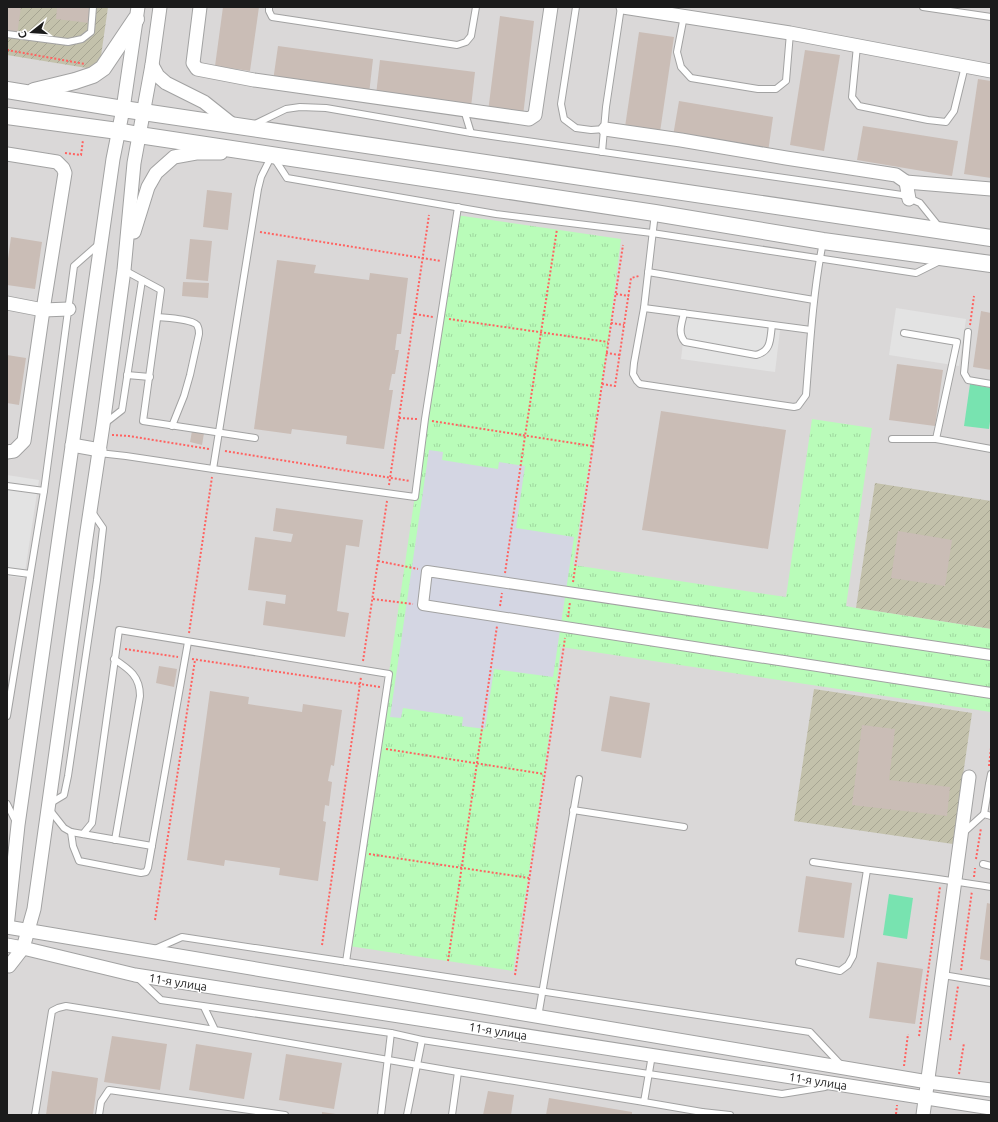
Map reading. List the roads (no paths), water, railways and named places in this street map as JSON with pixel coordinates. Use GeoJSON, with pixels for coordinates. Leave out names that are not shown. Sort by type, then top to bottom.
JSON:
{"type":"FeatureCollection","features":[{"type":"Feature","properties":{"kind":"street"},"geometry":{"type":"LineString","coordinates":[[8,966],[23,948],[34,908],[124,270],[134,164],[152,64],[160,7]]}},
{"type":"Feature","properties":{"kind":"street"},"geometry":{"type":"LineString","coordinates":[[200,7],[193,63],[197,69],[254,80],[529,120],[535,115],[550,7]]}},
{"type":"Feature","properties":{"kind":"street"},"geometry":{"type":"LineString","coordinates":[[622,7],[790,33],[991,71]]}},
{"type":"Feature","properties":{"kind":"street"},"geometry":{"type":"LineString","coordinates":[[24,92],[52,87],[93,75],[103,68],[137,13]]}},
{"type":"Feature","properties":{"kind":"street"},"geometry":{"type":"LineString","coordinates":[[7,927],[18,825],[72,445],[118,131],[137,13]]}},
{"type":"Feature","properties":{"kind":"street"},"geometry":{"type":"LineString","coordinates":[[152,64],[158,76],[166,83],[204,102],[240,126]]}},
{"type":"Feature","properties":{"kind":"street"},"geometry":{"type":"LineString","coordinates":[[7,90],[144,112],[991,238]]}},
{"type":"Feature","properties":{"kind":"street"},"geometry":{"type":"LineString","coordinates":[[7,116],[118,131],[272,156],[655,213],[823,241],[991,264]]}},
{"type":"Feature","properties":{"kind":"street"},"geometry":{"type":"LineString","coordinates":[[605,129],[896,175],[906,182],[991,189]]}},
{"type":"Feature","properties":{"kind":"street"},"geometry":{"type":"LineString","coordinates":[[124,270],[137,218],[148,187],[156,173],[174,157],[196,153],[218,152],[272,156]]}},
{"type":"Feature","properties":{"kind":"street"},"geometry":{"type":"LineString","coordinates":[[7,154],[57,162],[63,168],[65,173],[24,441],[14,451],[7,452]]}},
{"type":"Feature","properties":{"kind":"street"},"geometry":{"type":"LineString","coordinates":[[906,182],[909,198]]}},
{"type":"Feature","properties":{"kind":"street"},"geometry":{"type":"LineString","coordinates":[[7,303],[43,310],[69,309]]}},
{"type":"Feature","properties":{"kind":"street"},"geometry":{"type":"LineString","coordinates":[[72,445],[99,452]]}},
{"type":"Feature","properties":{"kind":"street"},"geometry":{"type":"LineString","coordinates":[[991,655],[427,571],[423,605],[991,693]]}},
{"type":"Feature","properties":{"kind":"street"},"geometry":{"type":"LineString","coordinates":[[923,1115],[969,777]]}},
{"type":"Feature","properties":{"kind":"street","name":"11-я улица"},"geometry":{"type":"LineString","coordinates":[[7,927],[928,1082],[991,1090]]}},
{"type":"Feature","properties":{"kind":"street","name":"11-я улица"},"geometry":{"type":"LineString","coordinates":[[7,945],[135,975],[991,1108]]}},
{"type":"Feature","properties":{"kind":"lane"},"geometry":{"type":"LineString","coordinates":[[7,34],[68,42],[82,39],[91,32],[93,7]]}},
{"type":"Feature","properties":{"kind":"lane"},"geometry":{"type":"LineString","coordinates":[[269,7],[272,17],[457,45],[466,42],[471,36],[476,7]]}},
{"type":"Feature","properties":{"kind":"lane"},"geometry":{"type":"LineString","coordinates":[[576,7],[561,104],[564,119],[576,128],[591,130],[605,129]]}},
{"type":"Feature","properties":{"kind":"lane"},"geometry":{"type":"LineString","coordinates":[[602,152],[606,107],[622,7]]}},
{"type":"Feature","properties":{"kind":"lane"},"geometry":{"type":"LineString","coordinates":[[923,7],[991,17]]}},
{"type":"Feature","properties":{"kind":"lane"},"geometry":{"type":"LineString","coordinates":[[684,16],[677,52],[680,67],[691,78],[718,83],[758,89],[776,89],[786,81],[790,33]]}},
{"type":"Feature","properties":{"kind":"lane"},"geometry":{"type":"LineString","coordinates":[[857,46],[852,96],[859,106],[928,120],[946,122],[954,111],[965,66]]}},
{"type":"Feature","properties":{"kind":"lane"},"geometry":{"type":"LineString","coordinates":[[240,126],[286,109],[326,108],[471,133],[902,195],[920,203],[942,231]]}},
{"type":"Feature","properties":{"kind":"lane"},"geometry":{"type":"LineString","coordinates":[[464,110],[471,133]]}},
{"type":"Feature","properties":{"kind":"lane"},"geometry":{"type":"LineString","coordinates":[[213,469],[258,189],[261,177],[272,156],[287,178],[496,214],[652,234],[916,273],[946,257]]}},
{"type":"Feature","properties":{"kind":"lane"},"geometry":{"type":"LineString","coordinates":[[99,452],[415,497],[425,419],[458,207]]}},
{"type":"Feature","properties":{"kind":"lane"},"geometry":{"type":"LineString","coordinates":[[655,213],[644,308],[633,374],[640,384],[794,407],[798,406],[806,395],[814,300],[819,259],[823,241]]}},
{"type":"Feature","properties":{"kind":"lane"},"geometry":{"type":"LineString","coordinates":[[7,716],[44,491],[74,266],[102,241]]}},
{"type":"Feature","properties":{"kind":"lane"},"geometry":{"type":"LineString","coordinates":[[124,270],[161,290],[143,421],[255,438]]}},
{"type":"Feature","properties":{"kind":"lane"},"geometry":{"type":"LineString","coordinates":[[648,272],[814,300]]}},
{"type":"Feature","properties":{"kind":"lane"},"geometry":{"type":"LineString","coordinates":[[102,430],[122,410],[142,280]]}},
{"type":"Feature","properties":{"kind":"lane"},"geometry":{"type":"LineString","coordinates":[[644,308],[811,330]]}},
{"type":"Feature","properties":{"kind":"lane"},"geometry":{"type":"LineString","coordinates":[[684,313],[680,332],[685,342],[756,355],[765,351],[769,346],[772,325]]}},
{"type":"Feature","properties":{"kind":"lane"},"geometry":{"type":"LineString","coordinates":[[158,317],[191,321],[198,326],[199,330],[190,375],[184,396],[172,426]]}},
{"type":"Feature","properties":{"kind":"lane"},"geometry":{"type":"LineString","coordinates":[[968,332],[964,373],[968,380],[991,384]]}},
{"type":"Feature","properties":{"kind":"lane"},"geometry":{"type":"LineString","coordinates":[[904,333],[958,342],[936,439]]}},
{"type":"Feature","properties":{"kind":"lane"},"geometry":{"type":"LineString","coordinates":[[127,375],[150,377]]}},
{"type":"Feature","properties":{"kind":"lane"},"geometry":{"type":"LineString","coordinates":[[892,439],[936,439],[991,449]]}},
{"type":"Feature","properties":{"kind":"lane"},"geometry":{"type":"LineString","coordinates":[[7,486],[44,491]]}},
{"type":"Feature","properties":{"kind":"lane"},"geometry":{"type":"LineString","coordinates":[[7,571],[30,574]]}},
{"type":"Feature","properties":{"kind":"lane"},"geometry":{"type":"LineString","coordinates":[[83,834],[92,823],[119,630],[389,674],[346,962]]}},
{"type":"Feature","properties":{"kind":"lane"},"geometry":{"type":"LineString","coordinates":[[71,832],[73,846],[79,861],[141,873],[146,872],[148,868],[188,642]]}},
{"type":"Feature","properties":{"kind":"lane"},"geometry":{"type":"LineString","coordinates":[[114,659],[127,668],[135,677],[140,687],[140,696],[115,840]]}},
{"type":"Feature","properties":{"kind":"lane"},"geometry":{"type":"LineString","coordinates":[[961,834],[986,816],[990,772]]}},
{"type":"Feature","properties":{"kind":"lane"},"geometry":{"type":"LineString","coordinates":[[538,1016],[579,779]]}},
{"type":"Feature","properties":{"kind":"lane"},"geometry":{"type":"LineString","coordinates":[[7,804],[18,825]]}},
{"type":"Feature","properties":{"kind":"lane"},"geometry":{"type":"LineString","coordinates":[[48,806],[64,828],[71,832],[152,846]]}},
{"type":"Feature","properties":{"kind":"lane"},"geometry":{"type":"LineString","coordinates":[[573,810],[684,827]]}},
{"type":"Feature","properties":{"kind":"lane"},"geometry":{"type":"LineString","coordinates":[[814,862],[991,887]]}},
{"type":"Feature","properties":{"kind":"lane"},"geometry":{"type":"LineString","coordinates":[[982,864],[991,866]]}},
{"type":"Feature","properties":{"kind":"lane"},"geometry":{"type":"LineString","coordinates":[[799,962],[840,971],[848,965],[852,956],[868,870]]}},
{"type":"Feature","properties":{"kind":"lane"},"geometry":{"type":"LineString","coordinates":[[150,952],[182,937],[810,1032],[844,1068]]}},
{"type":"Feature","properties":{"kind":"lane"},"geometry":{"type":"LineString","coordinates":[[135,975],[161,1000],[204,1007],[391,1033],[422,1040],[782,1094],[839,1084]]}},
{"type":"Feature","properties":{"kind":"lane"},"geometry":{"type":"LineString","coordinates":[[942,975],[991,983]]}},
{"type":"Feature","properties":{"kind":"lane"},"geometry":{"type":"LineString","coordinates":[[35,1115],[52,1011],[66,1006],[644,1102],[702,1113],[730,1115]]}},
{"type":"Feature","properties":{"kind":"lane"},"geometry":{"type":"LineString","coordinates":[[204,1007],[215,1030]]}},
{"type":"Feature","properties":{"kind":"lane"},"geometry":{"type":"LineString","coordinates":[[381,1115],[391,1033]]}},
{"type":"Feature","properties":{"kind":"lane"},"geometry":{"type":"LineString","coordinates":[[407,1115],[422,1040]]}},
{"type":"Feature","properties":{"kind":"lane"},"geometry":{"type":"LineString","coordinates":[[644,1102],[652,1055]]}},
{"type":"Feature","properties":{"kind":"lane"},"geometry":{"type":"LineString","coordinates":[[452,1115],[458,1072]]}},
{"type":"Feature","properties":{"kind":"lane"},"geometry":{"type":"LineString","coordinates":[[99,1115],[101,1102],[109,1090],[285,1115]]}}]}
